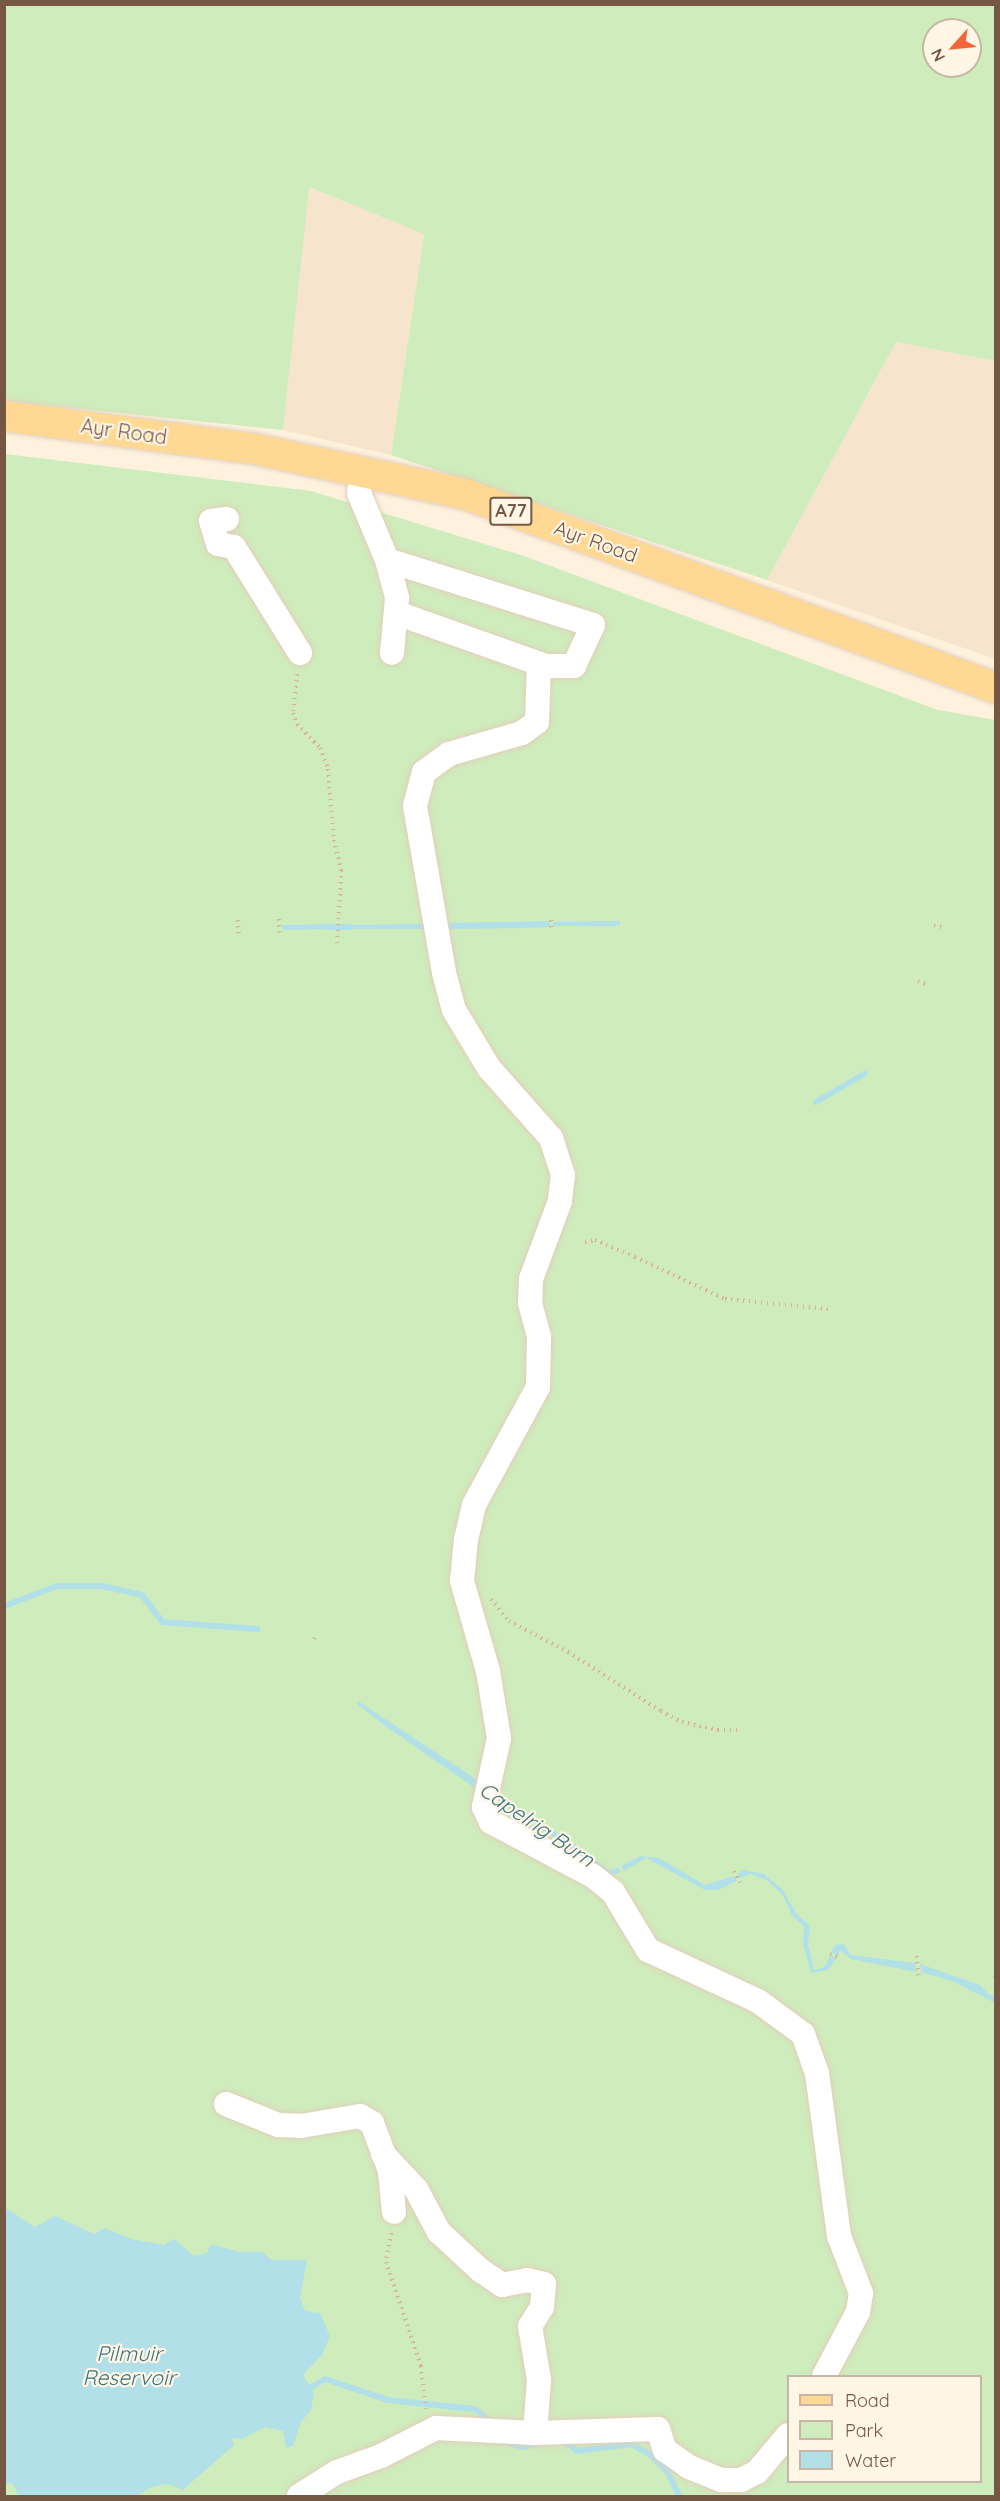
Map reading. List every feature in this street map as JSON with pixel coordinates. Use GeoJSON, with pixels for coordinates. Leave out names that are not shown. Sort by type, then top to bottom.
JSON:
{"type":"FeatureCollection","features":[{"type":"Feature","properties":{"kind":"main road","name":"Ayr Road"},"geometry":{"type":"LineString","coordinates":[[4,416],[255,449],[465,494],[996,688]]}},
{"type":"Feature","properties":{"kind":"lane"},"geometry":{"type":"LineString","coordinates":[[361,472],[359,493],[387,560],[397,598],[392,653]]}},
{"type":"Feature","properties":{"kind":"lane"},"geometry":{"type":"LineString","coordinates":[[227,519],[211,521],[218,544],[234,547],[299,659]]}},
{"type":"Feature","properties":{"kind":"lane"},"geometry":{"type":"LineString","coordinates":[[387,560],[593,625],[574,666],[540,664],[396,613]]}},
{"type":"Feature","properties":{"kind":"lane"},"geometry":{"type":"LineString","coordinates":[[540,664],[537,722],[522,733],[449,754],[424,772],[416,806],[444,973],[454,1010],[489,1068],[551,1138],[563,1175],[560,1201],[531,1279],[530,1303],[539,1337],[538,1387],[474,1505],[462,1581],[488,1671],[499,1738],[484,1807],[491,1822],[593,1876],[613,1892],[648,1950],[758,2001],[803,2034],[817,2073],[839,2236],[861,2293],[858,2312],[825,2375]]}},
{"type":"Feature","properties":{"kind":"lane"},"geometry":{"type":"LineString","coordinates":[[226,2104],[278,2125],[301,2126],[360,2116],[372,2123],[390,2171],[394,2212]]}},
{"type":"Feature","properties":{"kind":"lane"},"geometry":{"type":"LineString","coordinates":[[383,2154],[416,2189],[439,2232],[480,2270],[502,2284],[527,2280],[544,2284],[542,2307],[530,2326],[539,2380],[535,2433]]}},
{"type":"Feature","properties":{"kind":"lane"},"geometry":{"type":"LineString","coordinates":[[299,2496],[337,2472],[381,2456],[436,2428],[535,2433],[658,2429],[664,2450],[689,2467],[721,2480],[741,2480],[757,2472],[787,2437]]}},
{"type":"Feature","properties":{"kind":"path"},"geometry":{"type":"LineString","coordinates":[[299,659],[292,713],[297,724],[320,748],[328,769],[333,840],[340,870],[337,944]]}},
{"type":"Feature","properties":{"kind":"path"},"geometry":{"type":"LineString","coordinates":[[551,920],[552,928]]}},
{"type":"Feature","properties":{"kind":"path"},"geometry":{"type":"LineString","coordinates":[[279,921],[279,934]]}},
{"type":"Feature","properties":{"kind":"path"},"geometry":{"type":"LineString","coordinates":[[238,922],[239,934]]}},
{"type":"Feature","properties":{"kind":"path"},"geometry":{"type":"LineString","coordinates":[[934,926],[942,927]]}},
{"type":"Feature","properties":{"kind":"path"},"geometry":{"type":"LineString","coordinates":[[918,981],[925,984]]}},
{"type":"Feature","properties":{"kind":"path"},"geometry":{"type":"LineString","coordinates":[[585,1242],[595,1240],[725,1299],[831,1309]]}},
{"type":"Feature","properties":{"kind":"path"},"geometry":{"type":"LineString","coordinates":[[464,1570],[509,1621],[568,1652],[661,1711],[682,1722],[718,1730],[742,1730]]}},
{"type":"Feature","properties":{"kind":"path"},"geometry":{"type":"LineString","coordinates":[[735,1873],[740,1882]]}},
{"type":"Feature","properties":{"kind":"path"},"geometry":{"type":"LineString","coordinates":[[830,1954],[837,1957]]}},
{"type":"Feature","properties":{"kind":"path"},"geometry":{"type":"LineString","coordinates":[[917,1956],[918,1975]]}},
{"type":"Feature","properties":{"kind":"path"},"geometry":{"type":"LineString","coordinates":[[394,2212],[386,2262],[412,2336],[426,2407]]}},
{"type":"Feature","properties":{"kind":"shaded area"},"geometry":{"type":"Polygon","coordinates":[[[308,187],[424,233],[391,455],[283,430],[308,187]]]}},
{"type":"Feature","properties":{"kind":"shaded area"},"geometry":{"type":"Polygon","coordinates":[[[896,342],[995,361],[995,659],[767,580],[896,342]]]}},
{"type":"Feature","properties":{"kind":"green space"},"geometry":{"type":"Polygon","coordinates":[[[4,5],[995,5],[995,361],[896,342],[767,580],[391,455],[424,234],[309,187],[283,430],[5,401],[4,5]]]}},
{"type":"Feature","properties":{"kind":"green space"},"geometry":{"type":"Polygon","coordinates":[[[5,454],[311,491],[524,556],[938,710],[996,720],[995,2496],[5,2496],[5,454]]]}},
{"type":"Feature","properties":{"kind":"water"},"geometry":{"type":"Polygon","coordinates":[[[549,921],[550,927],[445,929],[445,923],[549,921]]]}},
{"type":"Feature","properties":{"kind":"water"},"geometry":{"type":"Polygon","coordinates":[[[620,921],[620,925],[614,926],[553,926],[553,922],[620,921]]]}},
{"type":"Feature","properties":{"kind":"water"},"geometry":{"type":"Polygon","coordinates":[[[334,924],[334,929],[282,930],[282,925],[334,924]]]}},
{"type":"Feature","properties":{"kind":"water"},"geometry":{"type":"Polygon","coordinates":[[[425,924],[429,929],[342,929],[342,925],[425,924]]]}},
{"type":"Feature","properties":{"kind":"water"},"geometry":{"type":"Polygon","coordinates":[[[358,1701],[479,1781],[475,1788],[381,1723],[357,1704],[358,1701]]]}},
{"type":"Feature","properties":{"kind":"water"},"geometry":{"type":"Polygon","coordinates":[[[494,1792],[584,1850],[608,1870],[618,1868],[621,1872],[614,1875],[604,1872],[492,1796],[494,1792]]]}},
{"type":"Feature","properties":{"kind":"water"},"geometry":{"type":"Polygon","coordinates":[[[640,1856],[659,1858],[705,1885],[734,1876],[737,1881],[718,1890],[705,1890],[646,1858],[624,1871],[621,1866],[640,1856]]]}},
{"type":"Feature","properties":{"kind":"water"},"geometry":{"type":"Polygon","coordinates":[[[744,1870],[764,1874],[783,1890],[796,1913],[810,1926],[808,1944],[814,1970],[824,1967],[831,1955],[836,1959],[828,1970],[811,1973],[803,1944],[804,1926],[792,1916],[783,1895],[767,1880],[751,1874],[739,1879],[737,1874],[744,1870]]]}},
{"type":"Feature","properties":{"kind":"water"},"geometry":{"type":"Polygon","coordinates":[[[844,1944],[851,1955],[915,1963],[916,1972],[851,1959],[840,1950],[837,1956],[831,1952],[835,1945],[844,1944]]]}},
{"type":"Feature","properties":{"kind":"water"},"geometry":{"type":"Polygon","coordinates":[[[920,1964],[980,1985],[989,1995],[995,1995],[995,2003],[952,1981],[921,1972],[920,1964]]]}},
{"type":"Feature","properties":{"kind":"water","name":"Pilmuir Reservoir"},"geometry":{"type":"Polygon","coordinates":[[[4,2207],[35,2227],[55,2216],[94,2234],[105,2228],[131,2239],[164,2245],[174,2239],[194,2256],[207,2253],[211,2244],[240,2252],[262,2252],[272,2260],[307,2260],[300,2298],[305,2311],[320,2313],[330,2336],[322,2355],[303,2375],[314,2393],[311,2410],[301,2422],[293,2446],[286,2448],[283,2431],[265,2427],[242,2439],[232,2438],[234,2445],[183,2490],[168,2484],[154,2486],[136,2496],[19,2496],[12,2483],[5,2483],[4,2207]]]}},
{"type":"Feature","properties":{"kind":"waterway"},"geometry":{"type":"LineString","coordinates":[[327,927],[350,927]]}},
{"type":"Feature","properties":{"kind":"waterway"},"geometry":{"type":"LineString","coordinates":[[816,1102],[864,1074]]}},
{"type":"Feature","properties":{"kind":"waterway","name":"Capelrig Burn"},"geometry":{"type":"LineString","coordinates":[[4,1606],[57,1586],[102,1586],[142,1595],[162,1622],[258,1629]]}},
{"type":"Feature","properties":{"kind":"waterway"},"geometry":{"type":"LineString","coordinates":[[310,2388],[325,2379],[388,2400],[475,2409],[492,2423]]}},
{"type":"Feature","properties":{"kind":"waterway"},"geometry":{"type":"LineString","coordinates":[[498,2440],[523,2447],[540,2443]]}},
{"type":"Feature","properties":{"kind":"waterway"},"geometry":{"type":"LineString","coordinates":[[562,2440],[577,2451],[631,2444],[649,2454],[667,2471],[679,2496]]}}]}
